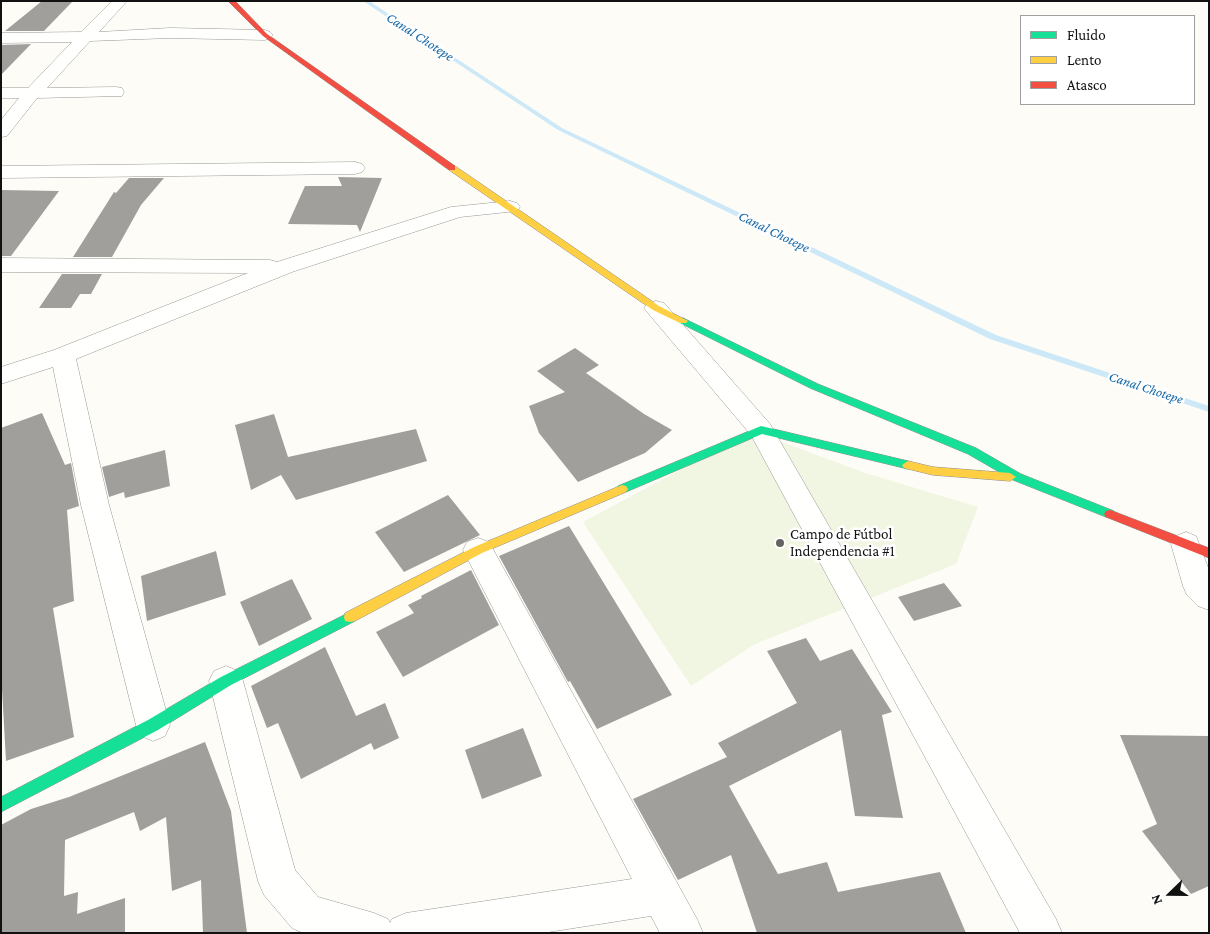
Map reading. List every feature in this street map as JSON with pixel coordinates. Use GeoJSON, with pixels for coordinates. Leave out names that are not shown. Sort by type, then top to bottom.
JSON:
{"type":"FeatureCollection","features":[{"type":"Feature","properties":{"kind":"street"},"geometry":{"type":"LineString","coordinates":[[1,132],[32,93],[120,1]]}},
{"type":"Feature","properties":{"kind":"street"},"geometry":{"type":"LineString","coordinates":[[231,1],[265,35],[428,152],[656,308],[814,386],[972,451],[1017,477],[1198,548],[1198,586],[1209,597]]}},
{"type":"Feature","properties":{"kind":"street"},"geometry":{"type":"LineString","coordinates":[[1,38],[86,37],[170,33],[265,35]]}},
{"type":"Feature","properties":{"kind":"street"},"geometry":{"type":"LineString","coordinates":[[1,93],[116,92]]}},
{"type":"Feature","properties":{"kind":"street"},"geometry":{"type":"LineString","coordinates":[[1,172],[355,168]]}},
{"type":"Feature","properties":{"kind":"street"},"geometry":{"type":"LineString","coordinates":[[1,376],[63,355],[284,267],[414,224],[458,212],[510,207]]}},
{"type":"Feature","properties":{"kind":"street"},"geometry":{"type":"LineString","coordinates":[[1,265],[284,267]]}},
{"type":"Feature","properties":{"kind":"street"},"geometry":{"type":"LineString","coordinates":[[656,308],[761,430],[1042,933]]}},
{"type":"Feature","properties":{"kind":"street"},"geometry":{"type":"LineString","coordinates":[[63,355],[95,505],[153,725]]}},
{"type":"Feature","properties":{"kind":"street"},"geometry":{"type":"LineString","coordinates":[[1,805],[153,725],[226,681],[478,550],[761,430],[933,471],[1017,477]]}},
{"type":"Feature","properties":{"kind":"street"},"geometry":{"type":"LineString","coordinates":[[478,550],[660,895],[683,933]]}},
{"type":"Feature","properties":{"kind":"street"},"geometry":{"type":"LineString","coordinates":[[226,681],[278,881],[306,914],[374,933]]}},
{"type":"Feature","properties":{"kind":"street"},"geometry":{"type":"LineString","coordinates":[[406,933],[660,895]]}},
{"type":"Feature","properties":{"kind":"green space","name":"Campo de Fútbol Independencia #1"},"geometry":{"type":"Polygon","coordinates":[[[753,431],[862,472],[978,507],[956,564],[755,644],[691,686],[583,522],[753,431]]]}},
{"type":"Feature","properties":{"kind":"building"},"geometry":{"type":"Polygon","coordinates":[[[42,1],[73,1],[44,31],[5,31],[42,1]]]}},
{"type":"Feature","properties":{"kind":"building"},"geometry":{"type":"Polygon","coordinates":[[[31,44],[1,75],[1,45],[31,44]]]}},
{"type":"Feature","properties":{"kind":"building"},"geometry":{"type":"Polygon","coordinates":[[[338,177],[382,178],[360,232],[357,225],[288,224],[305,186],[342,186],[338,177]]]}},
{"type":"Feature","properties":{"kind":"building"},"geometry":{"type":"Polygon","coordinates":[[[129,178],[164,178],[141,205],[112,257],[73,257],[114,192],[116,193],[129,178]]]}},
{"type":"Feature","properties":{"kind":"building"},"geometry":{"type":"Polygon","coordinates":[[[1,190],[59,191],[11,256],[1,256],[1,190]]]}},
{"type":"Feature","properties":{"kind":"building"},"geometry":{"type":"Polygon","coordinates":[[[62,274],[102,274],[91,294],[80,294],[71,308],[39,308],[62,274]]]}},
{"type":"Feature","properties":{"kind":"building"},"geometry":{"type":"Polygon","coordinates":[[[575,348],[599,365],[586,373],[644,414],[672,430],[645,453],[578,482],[539,433],[529,406],[565,392],[537,371],[575,348]]]}},
{"type":"Feature","properties":{"kind":"building"},"geometry":{"type":"Polygon","coordinates":[[[42,413],[65,465],[71,463],[79,506],[67,510],[74,601],[53,608],[74,737],[6,761],[1,671],[1,428],[42,413]]]}},
{"type":"Feature","properties":{"kind":"building"},"geometry":{"type":"Polygon","coordinates":[[[274,414],[288,457],[416,429],[427,461],[296,500],[281,475],[251,490],[235,425],[274,414]]]}},
{"type":"Feature","properties":{"kind":"building"},"geometry":{"type":"Polygon","coordinates":[[[165,450],[170,486],[125,498],[124,492],[109,497],[102,467],[165,450]]]}},
{"type":"Feature","properties":{"kind":"building"},"geometry":{"type":"Polygon","coordinates":[[[448,495],[480,535],[404,572],[375,532],[448,495]]]}},
{"type":"Feature","properties":{"kind":"building"},"geometry":{"type":"Polygon","coordinates":[[[569,526],[672,695],[597,729],[570,681],[568,682],[499,556],[569,526]]]}},
{"type":"Feature","properties":{"kind":"building"},"geometry":{"type":"Polygon","coordinates":[[[216,551],[226,595],[147,621],[141,576],[216,551]]]}},
{"type":"Feature","properties":{"kind":"building"},"geometry":{"type":"Polygon","coordinates":[[[471,570],[499,625],[403,677],[376,632],[414,613],[408,605],[422,598],[421,596],[471,570]]]}},
{"type":"Feature","properties":{"kind":"building"},"geometry":{"type":"Polygon","coordinates":[[[292,579],[312,619],[259,646],[240,602],[292,579]]]}},
{"type":"Feature","properties":{"kind":"building"},"geometry":{"type":"Polygon","coordinates":[[[944,583],[962,606],[914,621],[898,597],[944,583]]]}},
{"type":"Feature","properties":{"kind":"building"},"geometry":{"type":"Polygon","coordinates":[[[806,638],[820,661],[852,649],[892,712],[882,715],[903,818],[855,816],[841,730],[729,786],[778,874],[827,862],[838,892],[940,872],[966,933],[757,933],[731,855],[678,880],[633,799],[727,757],[718,743],[797,703],[767,651],[806,638]]]}},
{"type":"Feature","properties":{"kind":"building"},"geometry":{"type":"Polygon","coordinates":[[[325,647],[356,716],[385,703],[399,738],[374,750],[371,743],[301,779],[278,723],[267,728],[251,686],[325,647]]]}},
{"type":"Feature","properties":{"kind":"building"},"geometry":{"type":"Polygon","coordinates":[[[523,728],[542,776],[482,799],[465,750],[523,728]]]}},
{"type":"Feature","properties":{"kind":"building"},"geometry":{"type":"Polygon","coordinates":[[[1120,735],[1209,736],[1209,886],[1191,894],[1142,831],[1157,824],[1120,735]]]}},
{"type":"Feature","properties":{"kind":"building"},"geometry":{"type":"Polygon","coordinates":[[[205,742],[231,811],[247,933],[203,933],[201,880],[172,891],[166,817],[140,831],[134,812],[65,840],[64,896],[78,892],[77,914],[125,898],[125,933],[1,933],[1,825],[31,809],[69,797],[205,742]]]}},
{"type":"Feature","properties":{"kind":"waterway","name":"Canal Chotepe"},"geometry":{"type":"LineString","coordinates":[[365,1],[560,129],[993,337],[1209,409]]}},
{"type":"Feature","properties":{"kind":"traffic: fast"},"geometry":{"type":"LineString","coordinates":[[683,321],[814,386],[972,451],[1017,477],[1110,514]]}},
{"type":"Feature","properties":{"kind":"traffic: fast"},"geometry":{"type":"LineString","coordinates":[[622,489],[761,430],[908,465]]}},
{"type":"Feature","properties":{"kind":"traffic: fast"},"geometry":{"type":"LineString","coordinates":[[1,805],[153,725],[226,681],[350,617]]}},
{"type":"Feature","properties":{"kind":"traffic: slow"},"geometry":{"type":"LineString","coordinates":[[452,168],[656,308],[683,321]]}},
{"type":"Feature","properties":{"kind":"traffic: slow"},"geometry":{"type":"LineString","coordinates":[[908,465],[933,471],[1010,477]]}},
{"type":"Feature","properties":{"kind":"traffic: slow"},"geometry":{"type":"LineString","coordinates":[[350,617],[478,550],[622,489]]}},
{"type":"Feature","properties":{"kind":"traffic: jam"},"geometry":{"type":"LineString","coordinates":[[231,1],[265,35],[452,168]]}},
{"type":"Feature","properties":{"kind":"traffic: jam"},"geometry":{"type":"LineString","coordinates":[[1110,514],[1209,553]]}},
{"type":"Feature","properties":{"kind":"place","name":"Campo de Fútbol Independencia #1"},"geometry":{"type":"Point","coordinates":[780,543]}}]}
